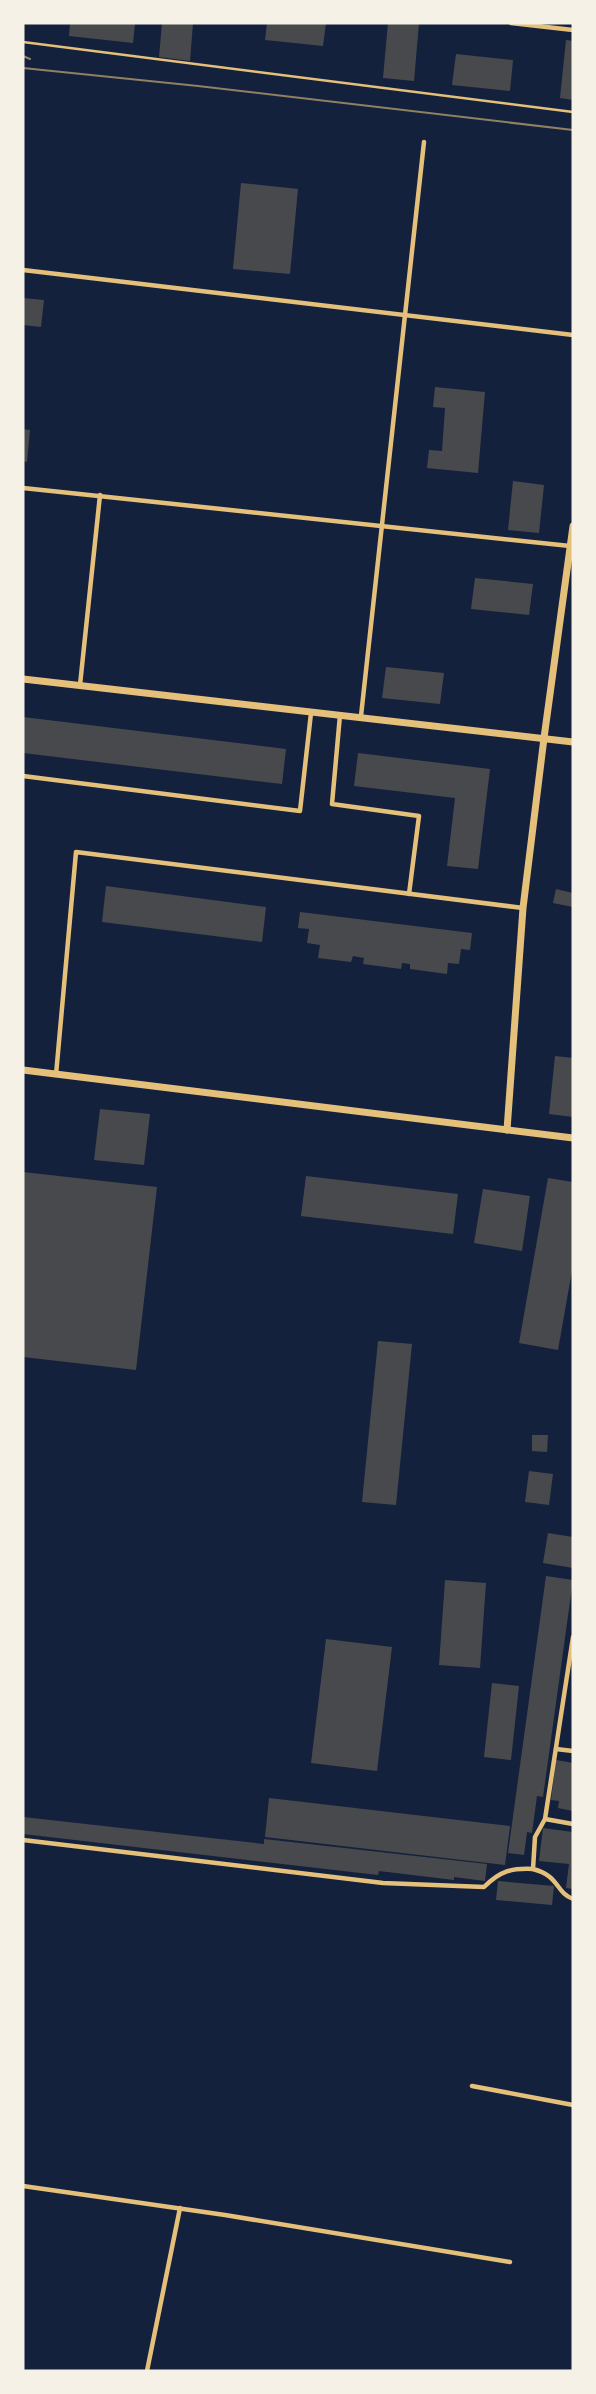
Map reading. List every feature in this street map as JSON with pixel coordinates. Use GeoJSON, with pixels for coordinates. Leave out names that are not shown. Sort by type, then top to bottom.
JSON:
{"type":"FeatureCollection","features":[{"type":"Feature","properties":{"kind":"street"},"geometry":{"type":"LineString","coordinates":[[507,1130],[523,908],[573,526]]}},
{"type":"Feature","properties":{"kind":"street"},"geometry":{"type":"LineString","coordinates":[[23,679],[573,742]]}},
{"type":"Feature","properties":{"kind":"street"},"geometry":{"type":"LineString","coordinates":[[23,1070],[573,1138]]}},
{"type":"Feature","properties":{"kind":"lane"},"geometry":{"type":"LineString","coordinates":[[511,23],[573,30]]}},
{"type":"Feature","properties":{"kind":"lane"},"geometry":{"type":"LineString","coordinates":[[360,716],[424,142]]}},
{"type":"Feature","properties":{"kind":"lane"},"geometry":{"type":"LineString","coordinates":[[23,270],[573,335]]}},
{"type":"Feature","properties":{"kind":"lane"},"geometry":{"type":"LineString","coordinates":[[23,488],[572,546]]}},
{"type":"Feature","properties":{"kind":"lane"},"geometry":{"type":"LineString","coordinates":[[80,685],[100,495]]}},
{"type":"Feature","properties":{"kind":"lane"},"geometry":{"type":"LineString","coordinates":[[23,776],[300,811],[311,712]]}},
{"type":"Feature","properties":{"kind":"lane"},"geometry":{"type":"LineString","coordinates":[[340,715],[332,804],[419,816],[409,894]]}},
{"type":"Feature","properties":{"kind":"lane"},"geometry":{"type":"LineString","coordinates":[[56,1074],[76,852],[523,908]]}},
{"type":"Feature","properties":{"kind":"lane"},"geometry":{"type":"LineString","coordinates":[[533,1869],[535,1837],[545,1819],[573,1637]]}},
{"type":"Feature","properties":{"kind":"lane"},"geometry":{"type":"LineString","coordinates":[[566,1683],[573,1684]]}},
{"type":"Feature","properties":{"kind":"lane"},"geometry":{"type":"LineString","coordinates":[[556,1749],[573,1751]]}},
{"type":"Feature","properties":{"kind":"lane"},"geometry":{"type":"LineString","coordinates":[[545,1819],[573,1824]]}},
{"type":"Feature","properties":{"kind":"lane"},"geometry":{"type":"LineString","coordinates":[[23,1840],[383,1883],[484,1887],[496,1875],[512,1868],[533,1869],[548,1874],[566,1896],[573,1899]]}},
{"type":"Feature","properties":{"kind":"lane"},"geometry":{"type":"LineString","coordinates":[[472,2086],[573,2105]]}},
{"type":"Feature","properties":{"kind":"lane"},"geometry":{"type":"LineString","coordinates":[[23,2186],[180,2208],[510,2262]]}},
{"type":"Feature","properties":{"kind":"lane"},"geometry":{"type":"LineString","coordinates":[[148,2371],[180,2208]]}},
{"type":"Feature","properties":{"kind":"path"},"geometry":{"type":"LineString","coordinates":[[23,42],[573,112]]}},
{"type":"Feature","properties":{"kind":"building"},"geometry":{"type":"Polygon","coordinates":[[[70,23],[135,23],[133,43],[69,36],[70,23]]]}},
{"type":"Feature","properties":{"kind":"building"},"geometry":{"type":"Polygon","coordinates":[[[162,23],[193,23],[190,61],[159,57],[162,23]]]}},
{"type":"Feature","properties":{"kind":"building"},"geometry":{"type":"Polygon","coordinates":[[[267,23],[326,23],[323,46],[265,40],[267,23]]]}},
{"type":"Feature","properties":{"kind":"building"},"geometry":{"type":"Polygon","coordinates":[[[388,23],[419,23],[414,81],[383,78],[388,23]]]}},
{"type":"Feature","properties":{"kind":"building"},"geometry":{"type":"Polygon","coordinates":[[[566,40],[573,41],[573,100],[560,98],[566,40]]]}},
{"type":"Feature","properties":{"kind":"building"},"geometry":{"type":"Polygon","coordinates":[[[456,54],[513,60],[510,91],[452,85],[456,54]]]}},
{"type":"Feature","properties":{"kind":"building"},"geometry":{"type":"Polygon","coordinates":[[[241,183],[298,189],[290,274],[233,269],[241,183]]]}},
{"type":"Feature","properties":{"kind":"building"},"geometry":{"type":"Polygon","coordinates":[[[23,298],[44,300],[41,327],[23,325],[23,298]]]}},
{"type":"Feature","properties":{"kind":"building"},"geometry":{"type":"Polygon","coordinates":[[[435,387],[485,392],[478,473],[427,468],[429,450],[442,451],[445,408],[433,407],[435,387]]]}},
{"type":"Feature","properties":{"kind":"building"},"geometry":{"type":"Polygon","coordinates":[[[23,429],[30,430],[27,462],[23,461],[23,429]]]}},
{"type":"Feature","properties":{"kind":"building"},"geometry":{"type":"Polygon","coordinates":[[[513,481],[544,485],[539,533],[508,530],[513,481]]]}},
{"type":"Feature","properties":{"kind":"building"},"geometry":{"type":"Polygon","coordinates":[[[475,578],[533,584],[529,615],[471,609],[475,578]]]}},
{"type":"Feature","properties":{"kind":"building"},"geometry":{"type":"Polygon","coordinates":[[[386,667],[444,673],[440,704],[382,698],[386,667]]]}},
{"type":"Feature","properties":{"kind":"building"},"geometry":{"type":"Polygon","coordinates":[[[23,717],[286,749],[282,784],[23,753],[23,717]]]}},
{"type":"Feature","properties":{"kind":"building"},"geometry":{"type":"Polygon","coordinates":[[[358,753],[490,769],[478,869],[447,866],[455,798],[354,786],[358,753]]]}},
{"type":"Feature","properties":{"kind":"building"},"geometry":{"type":"Polygon","coordinates":[[[106,886],[266,907],[262,942],[102,922],[106,886]]]}},
{"type":"Feature","properties":{"kind":"building"},"geometry":{"type":"Polygon","coordinates":[[[556,889],[573,893],[573,907],[553,903],[556,889]]]}},
{"type":"Feature","properties":{"kind":"building"},"geometry":{"type":"Polygon","coordinates":[[[300,912],[472,933],[470,950],[461,949],[459,964],[448,963],[447,974],[410,969],[410,964],[402,963],[401,969],[363,964],[364,958],[353,956],[351,962],[318,958],[320,945],[307,943],[309,929],[298,928],[300,912]]]}},
{"type":"Feature","properties":{"kind":"building"},"geometry":{"type":"Polygon","coordinates":[[[555,1056],[573,1058],[573,1117],[549,1114],[555,1056]]]}},
{"type":"Feature","properties":{"kind":"building"},"geometry":{"type":"Polygon","coordinates":[[[100,1109],[150,1114],[144,1165],[94,1160],[100,1109]]]}},
{"type":"Feature","properties":{"kind":"building"},"geometry":{"type":"Polygon","coordinates":[[[23,1172],[157,1187],[136,1370],[23,1357],[23,1172]]]}},
{"type":"Feature","properties":{"kind":"building"},"geometry":{"type":"Polygon","coordinates":[[[306,1176],[458,1194],[453,1234],[301,1216],[306,1176]]]}},
{"type":"Feature","properties":{"kind":"building"},"geometry":{"type":"Polygon","coordinates":[[[548,1178],[573,1182],[573,1265],[558,1350],[519,1343],[548,1178]]]}},
{"type":"Feature","properties":{"kind":"building"},"geometry":{"type":"Polygon","coordinates":[[[483,1189],[530,1196],[522,1251],[474,1243],[483,1189]]]}},
{"type":"Feature","properties":{"kind":"building"},"geometry":{"type":"Polygon","coordinates":[[[378,1341],[412,1344],[396,1505],[362,1502],[378,1341]]]}},
{"type":"Feature","properties":{"kind":"building"},"geometry":{"type":"Polygon","coordinates":[[[532,1435],[548,1435],[547,1452],[532,1451],[532,1435]]]}},
{"type":"Feature","properties":{"kind":"building"},"geometry":{"type":"Polygon","coordinates":[[[529,1471],[553,1474],[549,1505],[525,1502],[529,1471]]]}},
{"type":"Feature","properties":{"kind":"building"},"geometry":{"type":"Polygon","coordinates":[[[548,1533],[573,1537],[573,1568],[543,1563],[548,1533]]]}},
{"type":"Feature","properties":{"kind":"building"},"geometry":{"type":"Polygon","coordinates":[[[546,1576],[573,1580],[543,1797],[537,1796],[532,1833],[527,1832],[524,1855],[508,1853],[546,1576]]]}},
{"type":"Feature","properties":{"kind":"building"},"geometry":{"type":"Polygon","coordinates":[[[445,1580],[486,1583],[480,1668],[439,1665],[445,1580]]]}},
{"type":"Feature","properties":{"kind":"building"},"geometry":{"type":"Polygon","coordinates":[[[326,1639],[392,1647],[377,1771],[311,1763],[326,1639]]]}},
{"type":"Feature","properties":{"kind":"building"},"geometry":{"type":"Polygon","coordinates":[[[492,1683],[519,1686],[511,1760],[484,1757],[492,1683]]]}},
{"type":"Feature","properties":{"kind":"building"},"geometry":{"type":"Polygon","coordinates":[[[556,1760],[573,1763],[573,1811],[558,1808],[559,1801],[551,1800],[556,1760]]]}},
{"type":"Feature","properties":{"kind":"building"},"geometry":{"type":"Polygon","coordinates":[[[269,1798],[510,1826],[505,1865],[265,1837],[269,1798]]]}},
{"type":"Feature","properties":{"kind":"building"},"geometry":{"type":"Polygon","coordinates":[[[23,1817],[264,1844],[264,1839],[487,1864],[485,1881],[379,1871],[378,1875],[23,1834],[23,1817]]]}},
{"type":"Feature","properties":{"kind":"building"},"geometry":{"type":"Polygon","coordinates":[[[543,1828],[573,1832],[573,1889],[566,1888],[569,1864],[539,1861],[543,1828]]]}},
{"type":"Feature","properties":{"kind":"building"},"geometry":{"type":"Polygon","coordinates":[[[498,1881],[554,1886],[552,1905],[496,1900],[498,1881]]]}},
{"type":"Feature","properties":{"kind":"tram line"},"geometry":{"type":"LineString","coordinates":[[23,56],[30,59]]}},
{"type":"Feature","properties":{"kind":"tram line"},"geometry":{"type":"LineString","coordinates":[[23,68],[573,130]]}}]}
